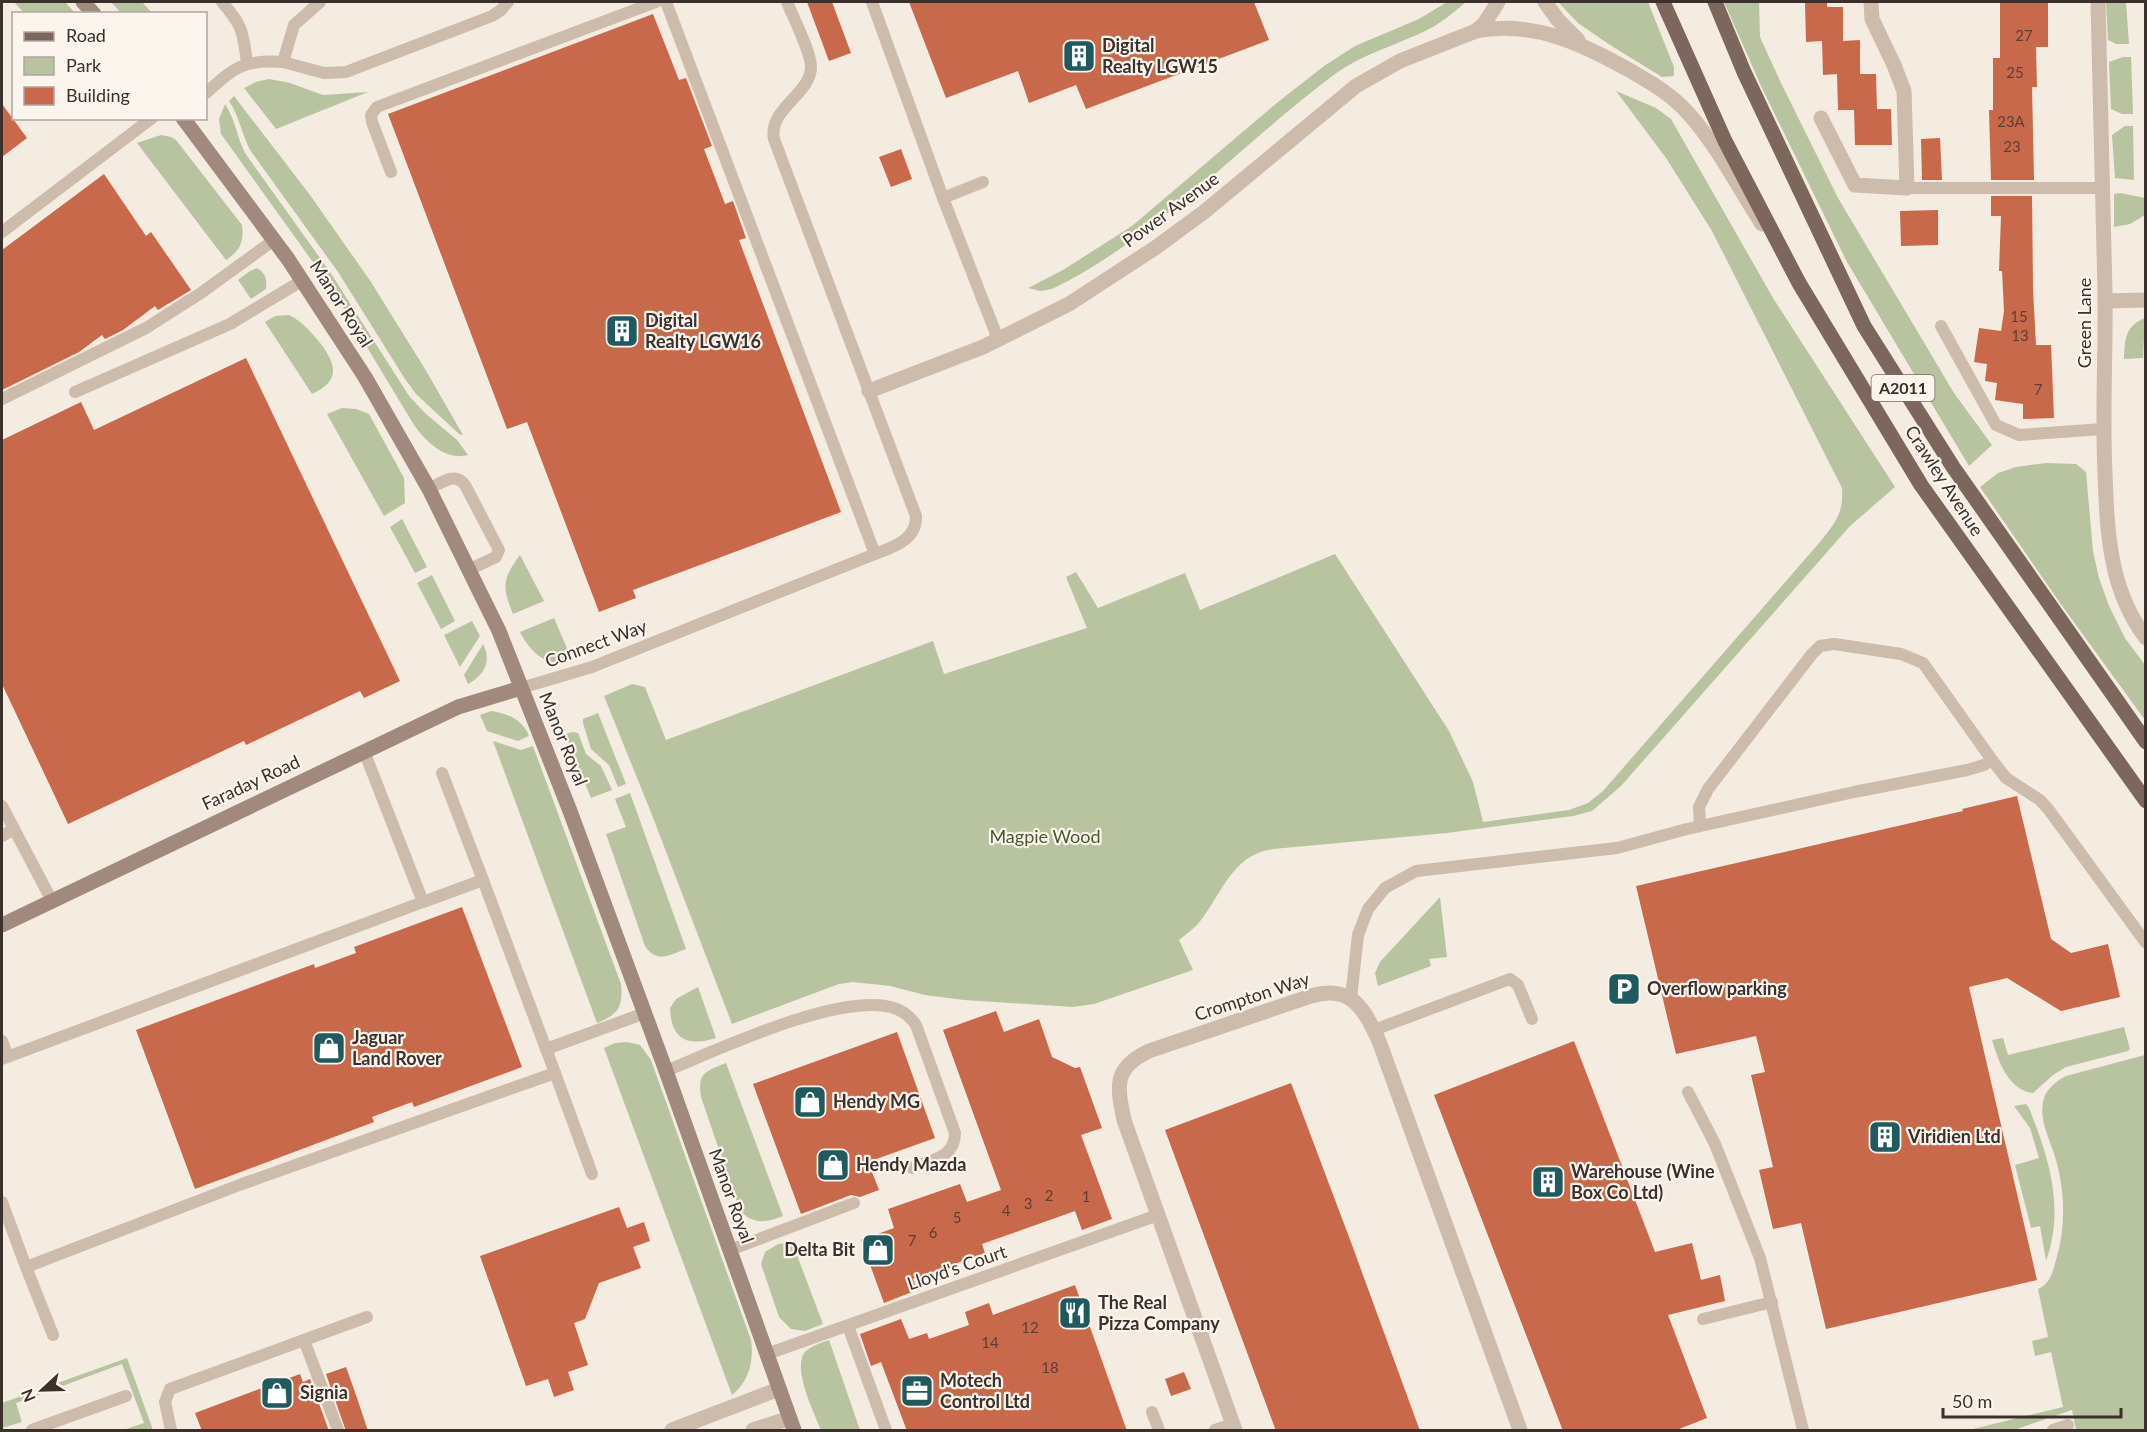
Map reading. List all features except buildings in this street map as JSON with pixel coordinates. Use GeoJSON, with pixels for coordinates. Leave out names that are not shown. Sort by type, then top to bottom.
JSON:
{"type":"FeatureCollection","features":[{"type":"Feature","properties":{"kind":"main road","name":"Crawley Avenue"},"geometry":{"type":"LineString","coordinates":[[1663,2],[1725,141],[1799,283],[1921,485],[2145,801]]}},
{"type":"Feature","properties":{"kind":"main road","name":"Crawley Avenue"},"geometry":{"type":"LineString","coordinates":[[1715,2],[1744,72],[1864,326],[1953,467],[2145,742]]}},
{"type":"Feature","properties":{"kind":"street"},"geometry":{"type":"LineString","coordinates":[[1476,32],[1498,2]]}},
{"type":"Feature","properties":{"kind":"street"},"geometry":{"type":"LineString","coordinates":[[1545,2],[1565,28],[1585,46],[1656,85],[1690,114],[1799,283]]}},
{"type":"Feature","properties":{"kind":"street"},"geometry":{"type":"LineString","coordinates":[[1821,118],[1855,185],[1907,188],[1904,91],[1872,19],[1871,2]]}},
{"type":"Feature","properties":{"kind":"street","name":"Green Lane"},"geometry":{"type":"LineString","coordinates":[[2098,2],[2105,301],[2103,429],[2108,537],[2110,555],[2126,603],[2145,638]]}},
{"type":"Feature","properties":{"kind":"street","name":"Power Avenue"},"geometry":{"type":"LineString","coordinates":[[869,391],[998,339],[1069,304],[1167,240],[1234,188],[1356,86],[1400,62],[1476,32],[1496,28],[1524,30],[1559,37],[1585,46]]}},
{"type":"Feature","properties":{"kind":"street","name":"Manor Royal"},"geometry":{"type":"LineString","coordinates":[[184,120],[303,280],[373,389],[429,489],[499,631],[548,752],[645,1013],[792,1424]]}},
{"type":"Feature","properties":{"kind":"street"},"geometry":{"type":"LineString","coordinates":[[2105,301],[2145,300]]}},
{"type":"Feature","properties":{"kind":"street","name":"Faraday Road"},"geometry":{"type":"LineString","coordinates":[[2,925],[458,707],[521,688]]}},
{"type":"Feature","properties":{"kind":"street","name":"Crompton Way"},"geometry":{"type":"LineString","coordinates":[[1234,1427],[1124,1120],[1120,1077],[1130,1062],[1149,1051],[1317,994],[1337,993],[1351,998]]}},
{"type":"Feature","properties":{"kind":"street"},"geometry":{"type":"LineString","coordinates":[[1351,998],[1363,1011],[1374,1030],[1520,1431]]}},
{"type":"Feature","properties":{"kind":"street"},"geometry":{"type":"LineString","coordinates":[[672,1431],[779,1389]]}},
{"type":"Feature","properties":{"kind":"street"},"geometry":{"type":"LineString","coordinates":[[753,1431],[792,1424]]}},
{"type":"Feature","properties":{"kind":"lane"},"geometry":{"type":"LineString","coordinates":[[222,2],[235,16],[243,32],[246,63]]}},
{"type":"Feature","properties":{"kind":"lane"},"geometry":{"type":"LineString","coordinates":[[283,62],[294,25],[320,2]]}},
{"type":"Feature","properties":{"kind":"lane"},"geometry":{"type":"LineString","coordinates":[[207,92],[246,63],[283,62],[324,72],[346,72],[492,16],[508,2]]}},
{"type":"Feature","properties":{"kind":"lane"},"geometry":{"type":"LineString","coordinates":[[391,172],[372,122],[371,115],[377,107],[656,2]]}},
{"type":"Feature","properties":{"kind":"lane"},"geometry":{"type":"LineString","coordinates":[[666,2],[875,554]]}},
{"type":"Feature","properties":{"kind":"lane","name":"Connect Way"},"geometry":{"type":"LineString","coordinates":[[521,688],[584,670],[875,554],[910,537],[916,521],[913,505],[773,135],[776,121],[804,84],[811,70],[809,58],[788,2]]}},
{"type":"Feature","properties":{"kind":"lane"},"geometry":{"type":"LineString","coordinates":[[872,2],[943,198],[998,339]]}},
{"type":"Feature","properties":{"kind":"lane"},"geometry":{"type":"LineString","coordinates":[[2,232],[149,120]]}},
{"type":"Feature","properties":{"kind":"lane"},"geometry":{"type":"LineString","coordinates":[[943,198],[983,182]]}},
{"type":"Feature","properties":{"kind":"lane"},"geometry":{"type":"LineString","coordinates":[[1907,188],[2103,188]]}},
{"type":"Feature","properties":{"kind":"lane"},"geometry":{"type":"LineString","coordinates":[[2,399],[156,322],[274,240]]}},
{"type":"Feature","properties":{"kind":"lane"},"geometry":{"type":"LineString","coordinates":[[75,392],[230,324],[303,280]]}},
{"type":"Feature","properties":{"kind":"lane"},"geometry":{"type":"LineString","coordinates":[[1941,326],[1996,425],[2019,435],[2103,429]]}},
{"type":"Feature","properties":{"kind":"lane"},"geometry":{"type":"LineString","coordinates":[[429,489],[453,477],[459,478],[499,549],[496,557],[470,569]]}},
{"type":"Feature","properties":{"kind":"lane"},"geometry":{"type":"LineString","coordinates":[[1700,826],[1699,807],[1708,789],[1812,654],[1824,645],[1834,644],[1901,654],[1923,663],[2006,778],[2040,800],[2049,810],[2145,943]]}},
{"type":"Feature","properties":{"kind":"lane"},"geometry":{"type":"LineString","coordinates":[[364,751],[423,902]]}},
{"type":"Feature","properties":{"kind":"lane"},"geometry":{"type":"LineString","coordinates":[[1351,998],[1358,935],[1362,921],[1368,909],[1385,888],[1407,875],[1431,868],[1617,848],[1700,826],[1967,770],[1992,760]]}},
{"type":"Feature","properties":{"kind":"lane"},"geometry":{"type":"LineString","coordinates":[[442,773],[592,1174]]}},
{"type":"Feature","properties":{"kind":"lane"},"geometry":{"type":"LineString","coordinates":[[2,806],[52,901]]}},
{"type":"Feature","properties":{"kind":"lane"},"geometry":{"type":"LineString","coordinates":[[2,836],[14,829]]}},
{"type":"Feature","properties":{"kind":"lane"},"geometry":{"type":"LineString","coordinates":[[2,1041],[4,1058],[483,880]]}},
{"type":"Feature","properties":{"kind":"lane"},"geometry":{"type":"LineString","coordinates":[[1374,1030],[1510,979],[1518,985],[1532,1019]]}},
{"type":"Feature","properties":{"kind":"lane"},"geometry":{"type":"LineString","coordinates":[[666,1071],[749,1037],[831,1010],[878,1005],[898,1009],[906,1013],[916,1025],[955,1133],[953,1147],[948,1152],[912,1168]]}},
{"type":"Feature","properties":{"kind":"lane"},"geometry":{"type":"LineString","coordinates":[[546,1048],[645,1013]]}},
{"type":"Feature","properties":{"kind":"lane"},"geometry":{"type":"LineString","coordinates":[[26,1267],[242,1184],[555,1073]]}},
{"type":"Feature","properties":{"kind":"lane"},"geometry":{"type":"LineString","coordinates":[[1688,1092],[1705,1122],[1760,1258],[1803,1431]]}},
{"type":"Feature","properties":{"kind":"lane"},"geometry":{"type":"LineString","coordinates":[[2,1202],[52,1335]]}},
{"type":"Feature","properties":{"kind":"lane"},"geometry":{"type":"LineString","coordinates":[[730,1250],[854,1203]]}},
{"type":"Feature","properties":{"kind":"lane","name":"Lloyd's Court"},"geometry":{"type":"LineString","coordinates":[[767,1354],[1158,1215]]}},
{"type":"Feature","properties":{"kind":"lane"},"geometry":{"type":"LineString","coordinates":[[1703,1319],[1772,1302]]}},
{"type":"Feature","properties":{"kind":"lane"},"geometry":{"type":"LineString","coordinates":[[171,1431],[165,1402],[170,1389],[367,1317]]}},
{"type":"Feature","properties":{"kind":"lane"},"geometry":{"type":"LineString","coordinates":[[848,1326],[886,1431]]}},
{"type":"Feature","properties":{"kind":"lane"},"geometry":{"type":"LineString","coordinates":[[304,1340],[338,1431]]}},
{"type":"Feature","properties":{"kind":"lane"},"geometry":{"type":"LineString","coordinates":[[32,1431],[126,1396]]}},
{"type":"Feature","properties":{"kind":"lane"},"geometry":{"type":"LineString","coordinates":[[1152,1412],[1159,1431]]}},
{"type":"Feature","properties":{"kind":"lane"},"geometry":{"type":"LineString","coordinates":[[2053,1431],[2068,1425]]}},
{"type":"Feature","properties":{"kind":"lane"},"geometry":{"type":"LineString","coordinates":[[1215,1431],[1234,1427]]}},
{"type":"Feature","properties":{"kind":"green space"},"geometry":{"type":"Polygon","coordinates":[[[14,2],[65,2],[74,12],[23,12],[14,2]]]}},
{"type":"Feature","properties":{"kind":"green space"},"geometry":{"type":"Polygon","coordinates":[[[111,2],[142,2],[151,12],[120,12],[111,2]]]}},
{"type":"Feature","properties":{"kind":"green space"},"geometry":{"type":"Polygon","coordinates":[[[1447,2],[1466,2],[1434,26],[1358,60],[1335,74],[1300,101],[1198,189],[1127,244],[1052,289],[1040,291],[1028,288],[1063,270],[1132,226],[1324,66],[1355,46],[1419,19],[1447,2]]]}},
{"type":"Feature","properties":{"kind":"green space"},"geometry":{"type":"Polygon","coordinates":[[[1558,2],[1648,2],[1674,67],[1674,76],[1662,77],[1610,45],[1578,23],[1558,2]]]}},
{"type":"Feature","properties":{"kind":"green space"},"geometry":{"type":"Polygon","coordinates":[[[1724,2],[1759,2],[1760,37],[1838,198],[1954,393],[1992,445],[1969,466],[1847,262],[1761,86],[1724,2]]]}},
{"type":"Feature","properties":{"kind":"green space"},"geometry":{"type":"Polygon","coordinates":[[[2106,2],[2126,2],[2129,44],[2116,44],[2108,40],[2106,2]]]}},
{"type":"Feature","properties":{"kind":"green space"},"geometry":{"type":"Polygon","coordinates":[[[2131,57],[2133,114],[2122,114],[2111,109],[2109,62],[2131,57]]]}},
{"type":"Feature","properties":{"kind":"green space"},"geometry":{"type":"Polygon","coordinates":[[[269,79],[290,83],[323,95],[368,92],[276,129],[244,88],[269,79]]]}},
{"type":"Feature","properties":{"kind":"green space","name":"Magpie Wood"},"geometry":{"type":"Polygon","coordinates":[[[1616,91],[1656,108],[1671,119],[1773,298],[1895,487],[1850,526],[1621,786],[1592,811],[1573,816],[1447,833],[1273,849],[1259,853],[1247,859],[1237,868],[1197,925],[1179,940],[1193,970],[1094,1004],[1073,1007],[964,1000],[925,995],[890,986],[853,982],[839,984],[732,1024],[604,696],[632,684],[645,687],[666,740],[933,641],[944,674],[1087,628],[1066,577],[1076,572],[1098,608],[1185,573],[1200,610],[1335,554],[1449,731],[1473,782],[1483,822],[1569,810],[1588,803],[1603,791],[1820,542],[1837,517],[1842,504],[1842,488],[1712,231],[1666,158],[1616,91]]]}},
{"type":"Feature","properties":{"kind":"green space"},"geometry":{"type":"Polygon","coordinates":[[[234,96],[310,195],[371,282],[463,435],[459,434],[416,394],[338,272],[250,150],[229,101],[234,96]]]}},
{"type":"Feature","properties":{"kind":"green space"},"geometry":{"type":"Polygon","coordinates":[[[225,104],[247,156],[330,272],[409,396],[457,440],[468,455],[444,453],[424,438],[414,425],[330,286],[221,134],[219,119],[225,104]]]}},
{"type":"Feature","properties":{"kind":"green space"},"geometry":{"type":"Polygon","coordinates":[[[2125,126],[2133,126],[2134,180],[2115,178],[2112,135],[2125,126]]]}},
{"type":"Feature","properties":{"kind":"green space"},"geometry":{"type":"Polygon","coordinates":[[[161,135],[176,140],[242,225],[240,246],[226,260],[137,143],[161,135]]]}},
{"type":"Feature","properties":{"kind":"green space"},"geometry":{"type":"Polygon","coordinates":[[[2114,194],[2145,198],[2145,215],[2130,224],[2114,227],[2114,194]]]}},
{"type":"Feature","properties":{"kind":"green space"},"geometry":{"type":"Polygon","coordinates":[[[257,268],[265,277],[266,289],[251,299],[238,280],[257,268]]]}},
{"type":"Feature","properties":{"kind":"green space"},"geometry":{"type":"Polygon","coordinates":[[[289,315],[314,335],[333,366],[331,378],[327,384],[312,394],[265,322],[275,316],[289,315]]]}},
{"type":"Feature","properties":{"kind":"green space"},"geometry":{"type":"Polygon","coordinates":[[[2145,318],[2143,358],[2124,359],[2127,334],[2133,325],[2145,318]]]}},
{"type":"Feature","properties":{"kind":"green space"},"geometry":{"type":"Polygon","coordinates":[[[342,408],[356,409],[369,414],[404,478],[405,503],[384,516],[327,414],[342,408]]]}},
{"type":"Feature","properties":{"kind":"green space"},"geometry":{"type":"Polygon","coordinates":[[[2046,463],[2076,464],[2086,472],[2093,551],[2099,578],[2109,606],[2125,638],[2145,665],[2145,720],[1980,487],[1998,473],[2016,467],[2046,463]]]}},
{"type":"Feature","properties":{"kind":"green space"},"geometry":{"type":"Polygon","coordinates":[[[402,519],[427,567],[415,573],[390,527],[402,519]]]}},
{"type":"Feature","properties":{"kind":"green space"},"geometry":{"type":"Polygon","coordinates":[[[520,555],[544,601],[513,614],[507,597],[506,583],[520,555]]]}},
{"type":"Feature","properties":{"kind":"green space"},"geometry":{"type":"Polygon","coordinates":[[[432,575],[455,621],[441,629],[417,583],[432,575]]]}},
{"type":"Feature","properties":{"kind":"green space"},"geometry":{"type":"Polygon","coordinates":[[[554,618],[572,660],[547,661],[529,646],[520,632],[554,618]]]}},
{"type":"Feature","properties":{"kind":"green space"},"geometry":{"type":"Polygon","coordinates":[[[472,621],[480,636],[460,667],[444,635],[472,621]]]}},
{"type":"Feature","properties":{"kind":"green space"},"geometry":{"type":"Polygon","coordinates":[[[483,644],[487,657],[485,667],[468,684],[464,675],[483,644]]]}},
{"type":"Feature","properties":{"kind":"green space"},"geometry":{"type":"Polygon","coordinates":[[[491,711],[514,718],[529,736],[518,741],[487,731],[480,715],[491,711]]]}},
{"type":"Feature","properties":{"kind":"green space"},"geometry":{"type":"Polygon","coordinates":[[[598,713],[626,784],[618,787],[609,765],[591,749],[583,723],[583,719],[598,713]]]}},
{"type":"Feature","properties":{"kind":"green space"},"geometry":{"type":"Polygon","coordinates":[[[578,733],[586,754],[601,766],[612,790],[591,798],[565,734],[578,733]]]}},
{"type":"Feature","properties":{"kind":"green space"},"geometry":{"type":"Polygon","coordinates":[[[493,741],[521,750],[533,746],[621,984],[618,1009],[597,1023],[493,741]]]}},
{"type":"Feature","properties":{"kind":"green space"},"geometry":{"type":"Polygon","coordinates":[[[630,793],[686,949],[669,955],[654,955],[645,946],[606,834],[626,827],[615,799],[630,793]]]}},
{"type":"Feature","properties":{"kind":"green space"},"geometry":{"type":"Polygon","coordinates":[[[1440,897],[1447,957],[1429,959],[1431,966],[1378,986],[1375,973],[1380,962],[1440,897]]]}},
{"type":"Feature","properties":{"kind":"green space"},"geometry":{"type":"Polygon","coordinates":[[[698,987],[716,1038],[697,1042],[689,1041],[678,1034],[671,1019],[670,1008],[676,999],[698,987]]]}},
{"type":"Feature","properties":{"kind":"green space"},"geometry":{"type":"Polygon","coordinates":[[[2124,1027],[2130,1049],[2128,1051],[2066,1067],[2033,1093],[2017,1086],[2005,1073],[1992,1040],[2003,1038],[2008,1055],[2124,1027]]]}},
{"type":"Feature","properties":{"kind":"green space"},"geometry":{"type":"Polygon","coordinates":[[[627,1042],[640,1045],[651,1060],[751,1340],[752,1356],[749,1370],[743,1384],[732,1395],[604,1048],[615,1043],[627,1042]]]}},
{"type":"Feature","properties":{"kind":"green space"},"geometry":{"type":"Polygon","coordinates":[[[2145,1055],[2145,1430],[2076,1430],[2072,1410],[2014,1430],[1969,1430],[2063,1407],[2051,1352],[2035,1356],[2032,1341],[2048,1337],[2038,1289],[2048,1281],[2052,1273],[2063,1222],[2061,1184],[2044,1124],[2043,1102],[2052,1086],[2066,1076],[2145,1055]]]}},
{"type":"Feature","properties":{"kind":"green space"},"geometry":{"type":"Polygon","coordinates":[[[726,1063],[783,1216],[759,1221],[743,1214],[739,1208],[700,1089],[704,1074],[726,1063]]]}},
{"type":"Feature","properties":{"kind":"green space"},"geometry":{"type":"Polygon","coordinates":[[[2026,1104],[2043,1146],[2052,1183],[2054,1222],[2052,1241],[2046,1261],[2040,1226],[2031,1228],[2015,1165],[2039,1158],[2030,1128],[2014,1106],[2026,1104]]]}},
{"type":"Feature","properties":{"kind":"green space"},"geometry":{"type":"Polygon","coordinates":[[[792,1242],[823,1324],[805,1331],[791,1329],[779,1317],[761,1264],[765,1252],[778,1244],[792,1242]]]}},
{"type":"Feature","properties":{"kind":"green space"},"geometry":{"type":"Polygon","coordinates":[[[829,1340],[860,1430],[821,1430],[806,1392],[801,1370],[804,1353],[829,1340]]]}},
{"type":"Feature","properties":{"kind":"green space"},"geometry":{"type":"Polygon","coordinates":[[[127,1358],[153,1430],[123,1430],[144,1423],[122,1364],[16,1403],[22,1422],[2,1428],[2,1403],[127,1358]]]}},
{"type":"Feature","properties":{"kind":"place","name":"Digital Realty LGW15"},"geometry":{"type":"Point","coordinates":[1079,56]}},
{"type":"Feature","properties":{"kind":"place","name":"Digital Realty LGW16"},"geometry":{"type":"Point","coordinates":[622,331]}},
{"type":"Feature","properties":{"kind":"place","name":"Overflow parking"},"geometry":{"type":"Point","coordinates":[1624,989]}},
{"type":"Feature","properties":{"kind":"place","name":"Jaguar Land Rover"},"geometry":{"type":"Point","coordinates":[329,1048]}},
{"type":"Feature","properties":{"kind":"place","name":"Hendy MG"},"geometry":{"type":"Point","coordinates":[810,1102]}},
{"type":"Feature","properties":{"kind":"place","name":"Viridien Ltd"},"geometry":{"type":"Point","coordinates":[1885,1137]}},
{"type":"Feature","properties":{"kind":"place","name":"Hendy Mazda"},"geometry":{"type":"Point","coordinates":[833,1165]}},
{"type":"Feature","properties":{"kind":"place","name":"Warehouse (Wine Box Co Ltd)"},"geometry":{"type":"Point","coordinates":[1548,1182]}},
{"type":"Feature","properties":{"kind":"place","name":"Delta Bit"},"geometry":{"type":"Point","coordinates":[878,1250]}},
{"type":"Feature","properties":{"kind":"place","name":"The Real Pizza Company"},"geometry":{"type":"Point","coordinates":[1075,1313]}},
{"type":"Feature","properties":{"kind":"place","name":"Motech Control Ltd"},"geometry":{"type":"Point","coordinates":[917,1391]}},
{"type":"Feature","properties":{"kind":"place","name":"Signia"},"geometry":{"type":"Point","coordinates":[277,1393]}}]}
